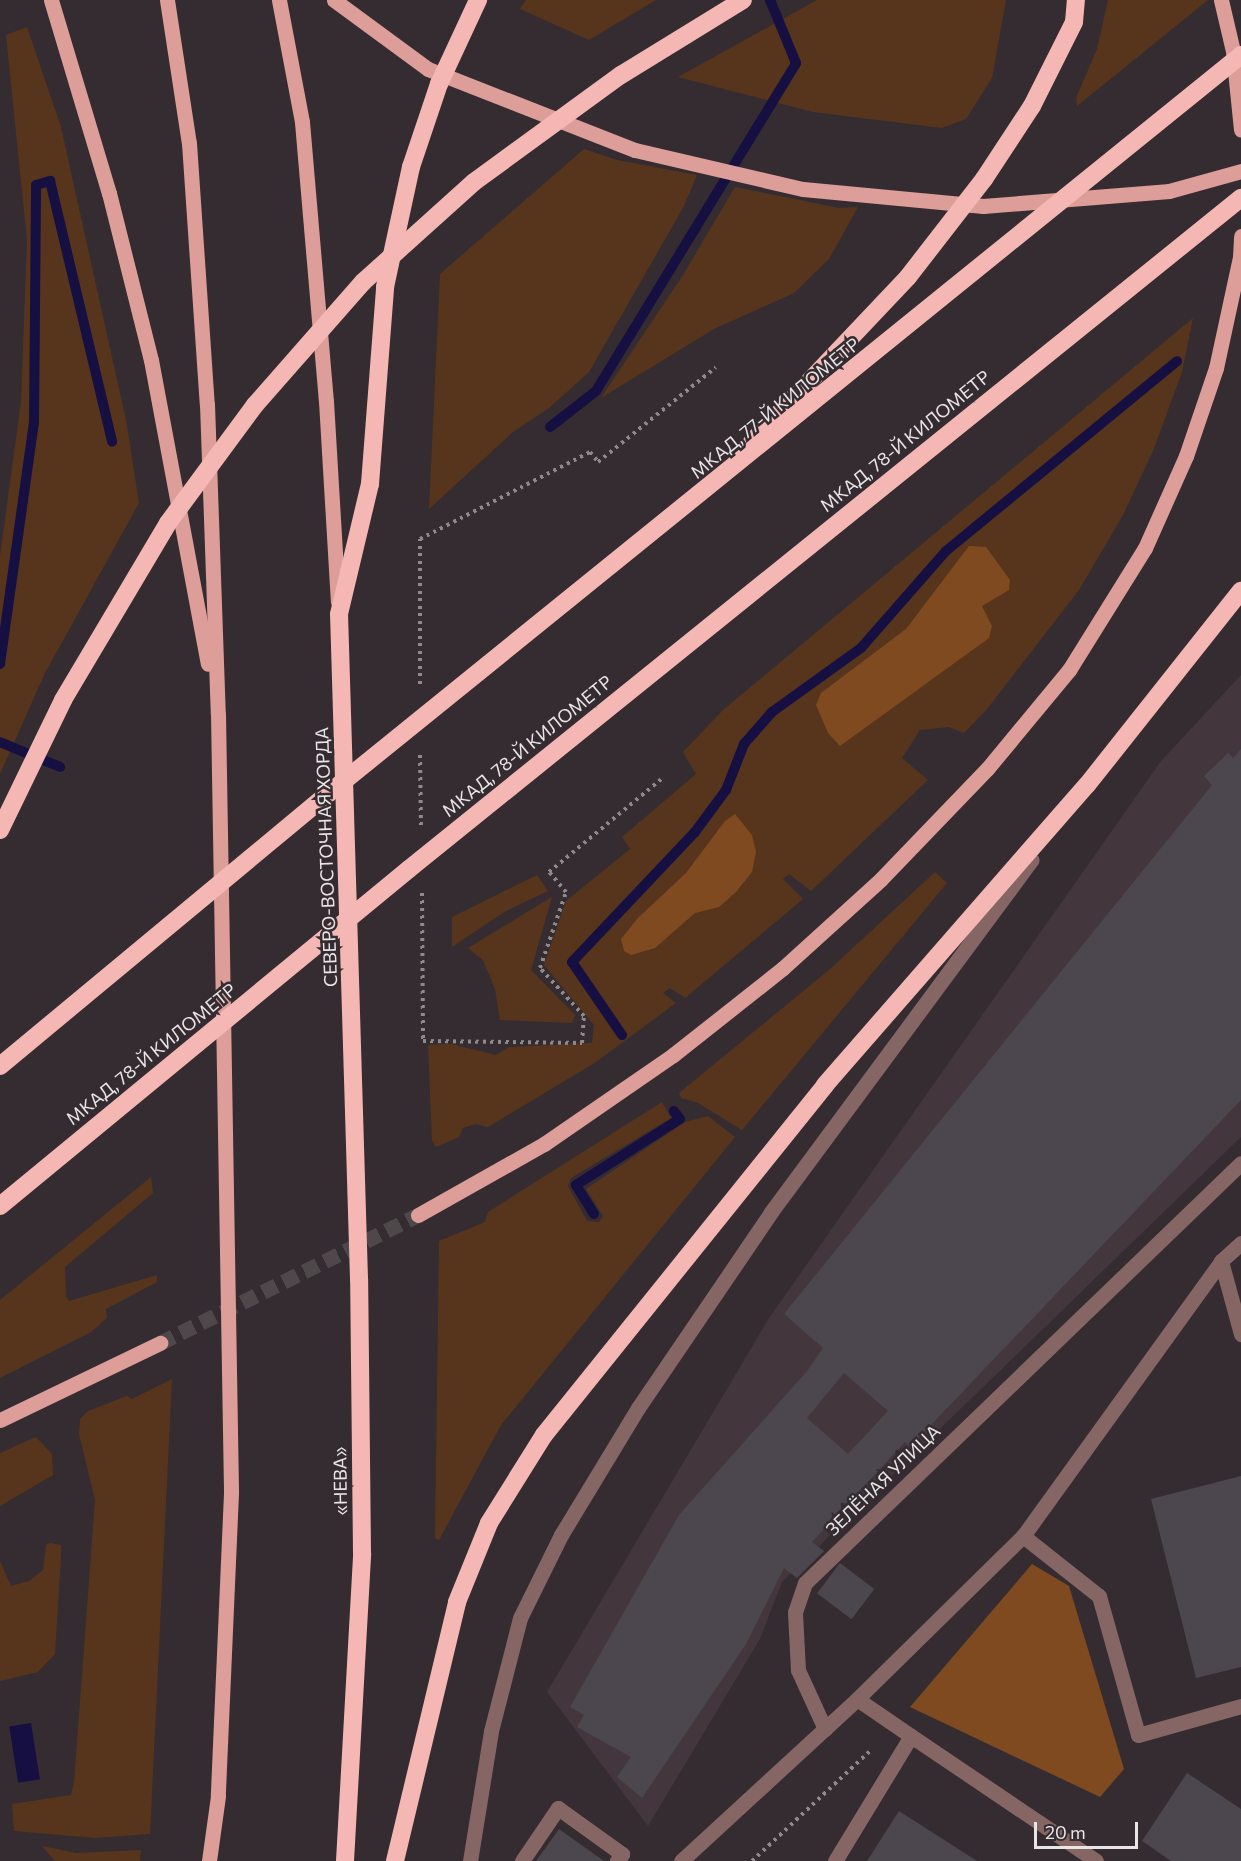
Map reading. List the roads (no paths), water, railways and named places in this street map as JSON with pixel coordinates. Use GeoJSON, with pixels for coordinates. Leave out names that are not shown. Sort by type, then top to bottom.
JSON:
{"type":"FeatureCollection","features":[{"type":"Feature","properties":{"kind":"highway","name":"СЕВЕРО-ВОСТОЧНАЯ ХОРДА"},"geometry":{"type":"LineString","coordinates":[[354,1100],[339,614],[370,484],[385,287],[411,167],[439,84],[478,0]]}},
{"type":"Feature","properties":{"kind":"highway"},"geometry":{"type":"LineString","coordinates":[[0,830],[63,700],[168,523],[255,405],[363,282],[474,182],[621,75],[744,0]]}},
{"type":"Feature","properties":{"kind":"highway"},"geometry":{"type":"LineString","coordinates":[[701,496],[908,277],[984,179],[1037,96],[1074,22],[1076,0]]}},
{"type":"Feature","properties":{"kind":"highway","name":"МКАД, 77-Й КИЛОМЕТР"},"geometry":{"type":"LineString","coordinates":[[0,1066],[333,789],[701,496],[1241,56]]}},
{"type":"Feature","properties":{"kind":"highway","name":"МКАД, 78-Й КИЛОМЕТР"},"geometry":{"type":"LineString","coordinates":[[0,1206],[409,869],[1241,198]]}},
{"type":"Feature","properties":{"kind":"highway"},"geometry":{"type":"LineString","coordinates":[[395,1861],[457,1602],[489,1523],[544,1435],[825,1085],[1087,785],[1241,591]]}},
{"type":"Feature","properties":{"kind":"highway","name":"«НЕВА»"},"geometry":{"type":"LineString","coordinates":[[345,1861],[362,1552],[354,1100]]}},
{"type":"Feature","properties":{"kind":"main road"},"geometry":{"type":"LineString","coordinates":[[51,0],[110,193],[151,360],[218,714]]}},
{"type":"Feature","properties":{"kind":"main road"},"geometry":{"type":"LineString","coordinates":[[167,0],[190,155],[207,404],[218,714],[231,1493],[218,1796],[209,1861]]}},
{"type":"Feature","properties":{"kind":"main road"},"geometry":{"type":"LineString","coordinates":[[279,0],[302,122],[326,401],[339,614]]}},
{"type":"Feature","properties":{"kind":"main road"},"geometry":{"type":"LineString","coordinates":[[334,0],[428,69],[635,150],[803,189],[983,206],[1169,191],[1241,171]]}},
{"type":"Feature","properties":{"kind":"main road"},"geometry":{"type":"LineString","coordinates":[[1221,0],[1233,51],[1241,130]]}},
{"type":"Feature","properties":{"kind":"main road"},"geometry":{"type":"LineString","coordinates":[[418,1215],[544,1144],[673,1055],[783,968],[881,879],[987,769],[1069,670],[1145,548],[1186,456],[1216,368],[1240,257],[1241,236]]}},
{"type":"Feature","properties":{"kind":"main road"},"geometry":{"type":"LineString","coordinates":[[0,1420],[160,1342]]}},
{"type":"Feature","properties":{"kind":"street"},"geometry":{"type":"LineString","coordinates":[[470,1861],[490,1731],[520,1618],[561,1535],[638,1408],[771,1212],[1087,785]]}},
{"type":"Feature","properties":{"kind":"street","name":"ЗЕЛЁНАЯ УЛИЦА"},"geometry":{"type":"LineString","coordinates":[[825,1729],[798,1670],[795,1612],[805,1583],[1241,1163]]}},
{"type":"Feature","properties":{"kind":"street"},"geometry":{"type":"LineString","coordinates":[[681,1861],[857,1699],[1023,1536],[1221,1262],[1241,1243]]}},
{"type":"Feature","properties":{"kind":"street"},"geometry":{"type":"LineString","coordinates":[[1221,1262],[1241,1334]]}},
{"type":"Feature","properties":{"kind":"street"},"geometry":{"type":"LineString","coordinates":[[1023,1536],[1099,1596],[1138,1735],[1241,1706]]}},
{"type":"Feature","properties":{"kind":"street"},"geometry":{"type":"LineString","coordinates":[[857,1699],[1096,1861]]}},
{"type":"Feature","properties":{"kind":"street"},"geometry":{"type":"LineString","coordinates":[[835,1861],[911,1736]]}},
{"type":"Feature","properties":{"kind":"street"},"geometry":{"type":"LineString","coordinates":[[522,1861],[558,1808],[622,1854],[617,1861]]}},
{"type":"Feature","properties":{"kind":"waterway"},"geometry":{"type":"LineString","coordinates":[[550,427],[596,391],[796,63],[770,0]]}},
{"type":"Feature","properties":{"kind":"waterway"},"geometry":{"type":"LineString","coordinates":[[0,664],[34,423],[36,185],[50,181],[112,442]]}},
{"type":"Feature","properties":{"kind":"waterway"},"geometry":{"type":"LineString","coordinates":[[622,1035],[572,962],[695,832],[726,790],[744,744],[772,712],[861,648],[946,551],[1177,361]]}},
{"type":"Feature","properties":{"kind":"waterway"},"geometry":{"type":"LineString","coordinates":[[0,742],[60,767]]}},
{"type":"Feature","properties":{"kind":"waterway"},"geometry":{"type":"LineString","coordinates":[[594,1214],[576,1185],[680,1119],[674,1111]]}},
{"type":"Feature","properties":{"kind":"tunnel"},"geometry":{"type":"LineString","coordinates":[[160,1343],[418,1215]]}}]}
